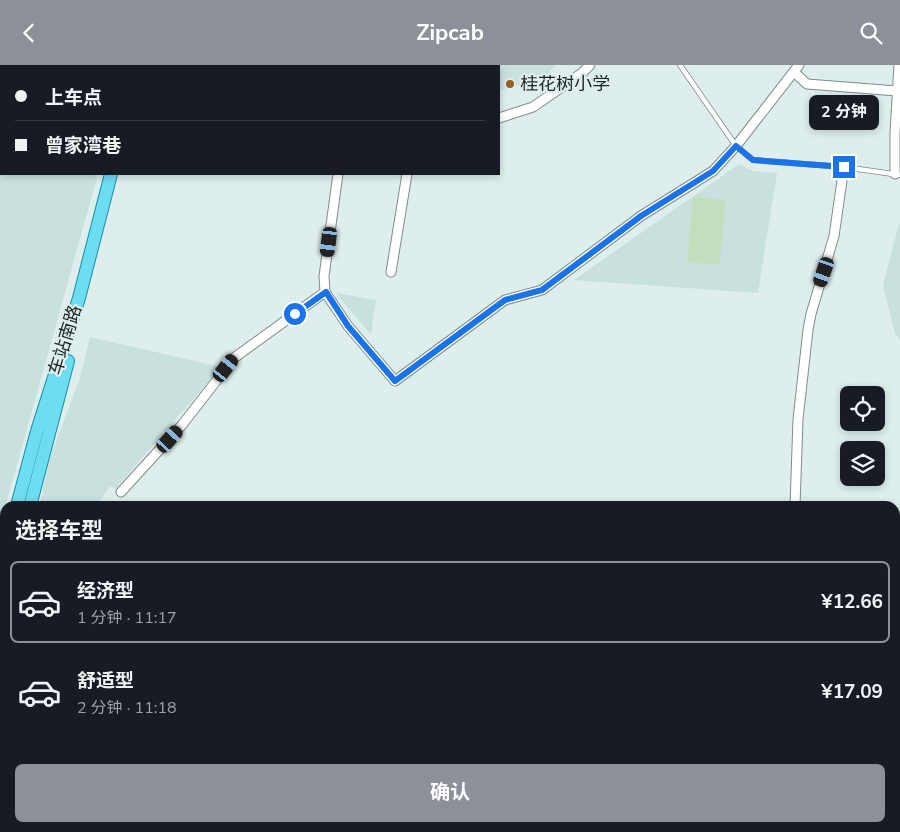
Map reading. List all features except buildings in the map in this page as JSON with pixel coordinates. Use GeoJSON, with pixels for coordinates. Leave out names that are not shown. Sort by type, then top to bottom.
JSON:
{"type":"FeatureCollection","features":[{"type":"Feature","properties":{"kind":"main road","name":"车站南路"},"geometry":{"type":"LineString","coordinates":[[18,501],[37,431],[79,298],[111,175]]}},
{"type":"Feature","properties":{"kind":"main road","name":"车站南路"},"geometry":{"type":"LineString","coordinates":[[31,501],[119,175]]}},
{"type":"Feature","properties":{"kind":"street"},"geometry":{"type":"LineString","coordinates":[[500,118],[532,107],[582,73],[590,65]]}},
{"type":"Feature","properties":{"kind":"street"},"geometry":{"type":"LineString","coordinates":[[898,175],[895,133],[899,65]]}},
{"type":"Feature","properties":{"kind":"street"},"geometry":{"type":"LineString","coordinates":[[338,175],[324,276],[326,292],[348,326],[395,381],[505,300],[542,290],[641,216],[713,171],[736,146],[797,69],[807,84],[897,91]]}},
{"type":"Feature","properties":{"kind":"street"},"geometry":{"type":"LineString","coordinates":[[795,501],[798,419],[808,330],[834,236],[844,167]]}},
{"type":"Feature","properties":{"kind":"street"},"geometry":{"type":"LineString","coordinates":[[391,272],[406,175]]}},
{"type":"Feature","properties":{"kind":"street"},"geometry":{"type":"LineString","coordinates":[[121,492],[182,425],[234,358],[326,292]]}},
{"type":"Feature","properties":{"kind":"lane"},"geometry":{"type":"LineString","coordinates":[[680,65],[736,146],[753,160],[844,167],[898,175]]}},
{"type":"Feature","properties":{"kind":"shaded area","name":"桂花树小学"},"geometry":{"type":"Polygon","coordinates":[[[500,65],[556,65],[544,77],[500,91],[500,65]]]}},
{"type":"Feature","properties":{"kind":"shaded area"},"geometry":{"type":"Polygon","coordinates":[[[739,164],[753,171],[777,173],[758,293],[574,280],[739,164]]]}},
{"type":"Feature","properties":{"kind":"shaded area"},"geometry":{"type":"Polygon","coordinates":[[[0,175],[98,175],[7,501],[0,501],[0,175]]]}},
{"type":"Feature","properties":{"kind":"shaded area"},"geometry":{"type":"Polygon","coordinates":[[[899,224],[900,339],[895,333],[883,285],[899,224]]]}},
{"type":"Feature","properties":{"kind":"shaded area"},"geometry":{"type":"Polygon","coordinates":[[[336,293],[376,300],[371,335],[336,293]]]}},
{"type":"Feature","properties":{"kind":"shaded area"},"geometry":{"type":"Polygon","coordinates":[[[90,337],[221,367],[115,489],[110,486],[100,501],[41,501],[49,460],[79,381],[90,337]]]}},
{"type":"Feature","properties":{"kind":"green space"},"geometry":{"type":"Polygon","coordinates":[[[693,197],[725,200],[720,265],[687,262],[693,197]]]}},
{"type":"Feature","properties":{"kind":"place","name":"桂花树小学"},"geometry":{"type":"Point","coordinates":[510,84]}},
{"type":"Feature","properties":{"kind":"route"},"geometry":{"type":"LineString","coordinates":[[295,314],[326,292],[348,326],[395,381],[505,300],[542,290],[641,216],[713,171],[736,146],[753,160],[844,167]]}}]}
